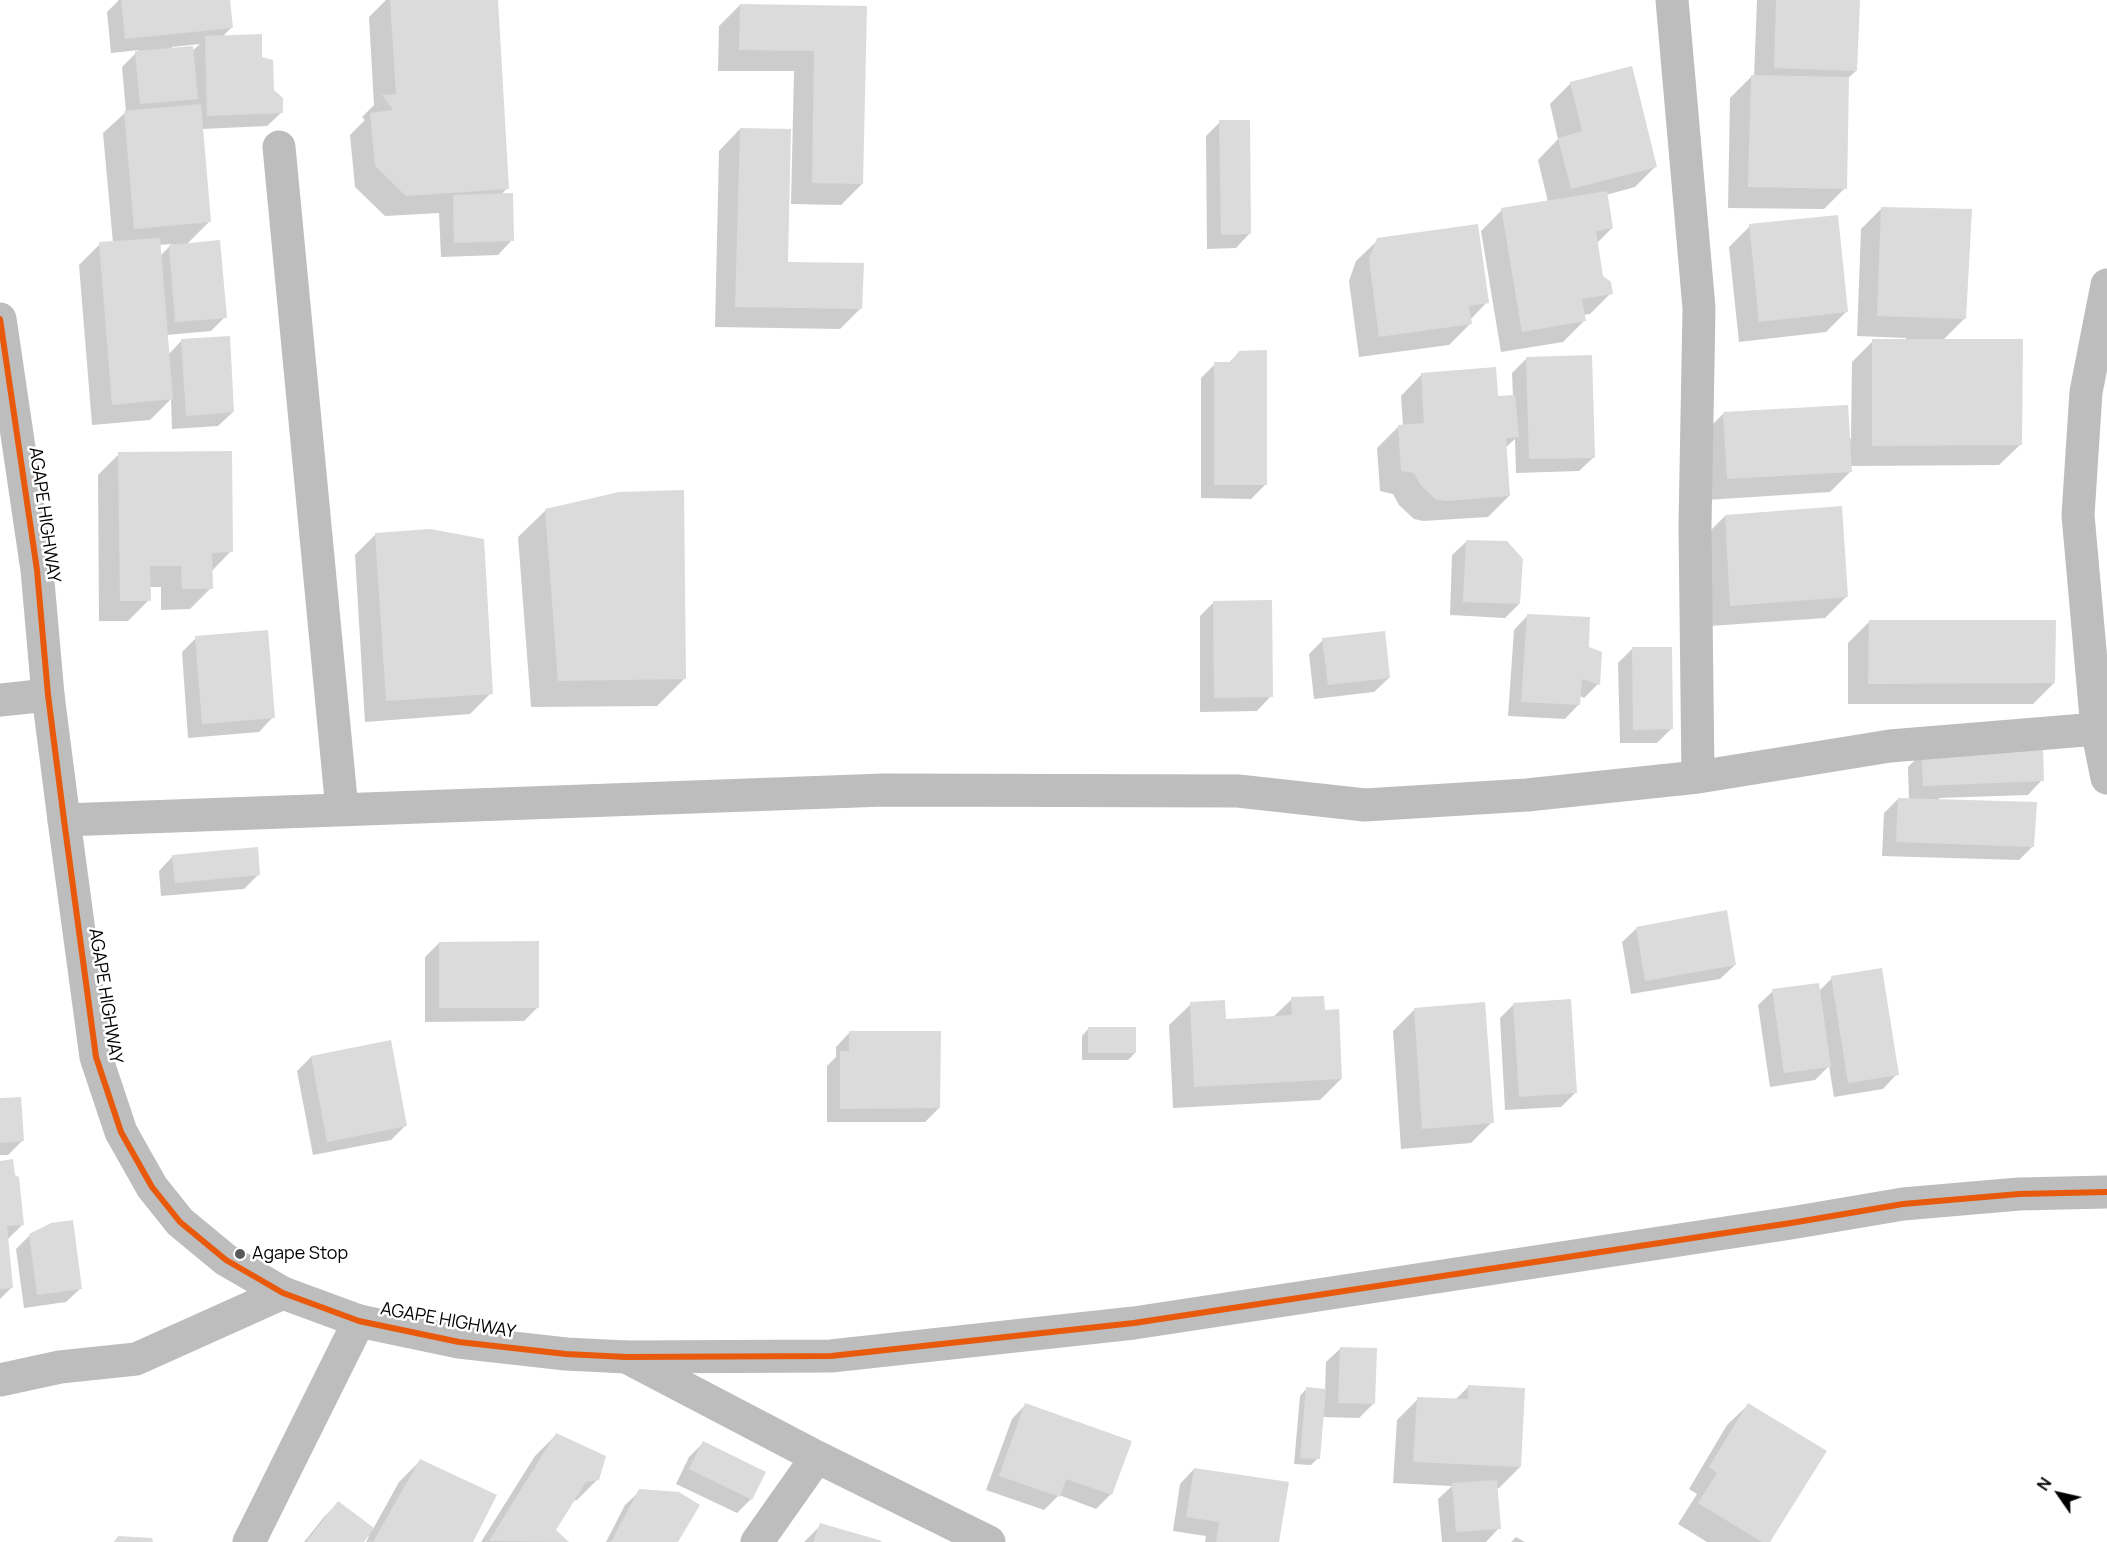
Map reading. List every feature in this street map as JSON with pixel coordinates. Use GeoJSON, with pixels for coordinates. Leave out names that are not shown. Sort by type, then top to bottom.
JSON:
{"type":"FeatureCollection","features":[{"type":"Feature","properties":{"kind":"street"},"geometry":{"type":"LineString","coordinates":[[1672,0],[1699,308],[1695,526],[1698,777]]}},
{"type":"Feature","properties":{"kind":"street"},"geometry":{"type":"LineString","coordinates":[[279,147],[342,810]]}},
{"type":"Feature","properties":{"kind":"street"},"geometry":{"type":"LineString","coordinates":[[2107,285],[2086,392],[2078,515],[2097,729],[2107,778]]}},
{"type":"Feature","properties":{"kind":"street","name":"AGAPE HIGHWAY"},"geometry":{"type":"LineString","coordinates":[[0,319],[37,570],[48,695],[96,1057],[121,1132],[152,1187],[180,1222],[226,1260],[283,1293],[359,1321],[459,1342],[566,1354],[626,1357],[831,1356],[1134,1323],[1903,1204],[2019,1194],[2107,1192]]}},
{"type":"Feature","properties":{"kind":"street"},"geometry":{"type":"LineString","coordinates":[[0,700],[48,695]]}},
{"type":"Feature","properties":{"kind":"street"},"geometry":{"type":"LineString","coordinates":[[64,820],[884,790],[1238,792],[1365,805],[1527,795],[1698,777],[1890,747],[2097,729]]}},
{"type":"Feature","properties":{"kind":"street"},"geometry":{"type":"LineString","coordinates":[[0,1380],[60,1367],[136,1359],[283,1293]]}},
{"type":"Feature","properties":{"kind":"street"},"geometry":{"type":"LineString","coordinates":[[249,1542],[359,1321]]}},
{"type":"Feature","properties":{"kind":"street"},"geometry":{"type":"LineString","coordinates":[[626,1357],[817,1457],[989,1542]]}},
{"type":"Feature","properties":{"kind":"street"},"geometry":{"type":"LineString","coordinates":[[757,1542],[817,1457]]}},
{"type":"Feature","properties":{"kind":"building"},"geometry":{"type":"Polygon","coordinates":[[[121,0],[230,0],[233,28],[125,39],[121,0]]]}},
{"type":"Feature","properties":{"kind":"building"},"geometry":{"type":"Polygon","coordinates":[[[390,0],[498,0],[509,189],[406,196],[375,166],[370,113],[393,110],[382,95],[396,94],[390,0]]]}},
{"type":"Feature","properties":{"kind":"building"},"geometry":{"type":"Polygon","coordinates":[[[1776,0],[1860,0],[1857,71],[1774,68],[1776,0]]]}},
{"type":"Feature","properties":{"kind":"building"},"geometry":{"type":"Polygon","coordinates":[[[740,4],[867,6],[863,184],[812,183],[814,51],[739,50],[740,4]]]}},
{"type":"Feature","properties":{"kind":"building"},"geometry":{"type":"Polygon","coordinates":[[[262,34],[262,57],[273,60],[274,90],[283,98],[283,113],[207,116],[205,36],[262,34]]]}},
{"type":"Feature","properties":{"kind":"building"},"geometry":{"type":"Polygon","coordinates":[[[193,46],[198,99],[140,104],[135,51],[193,46]]]}},
{"type":"Feature","properties":{"kind":"building"},"geometry":{"type":"Polygon","coordinates":[[[1632,66],[1657,167],[1571,189],[1558,138],[1582,131],[1570,82],[1632,66]]]}},
{"type":"Feature","properties":{"kind":"building"},"geometry":{"type":"Polygon","coordinates":[[[1751,75],[1849,77],[1847,189],[1748,187],[1751,75]]]}},
{"type":"Feature","properties":{"kind":"building"},"geometry":{"type":"Polygon","coordinates":[[[201,104],[211,222],[134,229],[124,111],[201,104]]]}},
{"type":"Feature","properties":{"kind":"building"},"geometry":{"type":"Polygon","coordinates":[[[1219,120],[1250,120],[1251,234],[1221,235],[1219,120]]]}},
{"type":"Feature","properties":{"kind":"building"},"geometry":{"type":"Polygon","coordinates":[[[740,128],[791,129],[788,262],[864,263],[862,309],[735,307],[740,128]]]}},
{"type":"Feature","properties":{"kind":"building"},"geometry":{"type":"Polygon","coordinates":[[[1607,191],[1613,228],[1596,231],[1603,276],[1611,282],[1613,294],[1582,299],[1586,321],[1522,332],[1501,208],[1607,191]]]}},
{"type":"Feature","properties":{"kind":"building"},"geometry":{"type":"Polygon","coordinates":[[[513,193],[514,241],[454,243],[453,195],[513,193]]]}},
{"type":"Feature","properties":{"kind":"building"},"geometry":{"type":"Polygon","coordinates":[[[1881,207],[1972,209],[1966,319],[1877,316],[1881,207]]]}},
{"type":"Feature","properties":{"kind":"building"},"geometry":{"type":"Polygon","coordinates":[[[1838,215],[1848,312],[1759,322],[1749,224],[1838,215]]]}},
{"type":"Feature","properties":{"kind":"building"},"geometry":{"type":"Polygon","coordinates":[[[1478,224],[1489,303],[1469,306],[1472,324],[1379,337],[1369,259],[1377,238],[1478,224]]]}},
{"type":"Feature","properties":{"kind":"building"},"geometry":{"type":"Polygon","coordinates":[[[160,238],[173,399],[112,405],[99,242],[160,238]]]}},
{"type":"Feature","properties":{"kind":"building"},"geometry":{"type":"Polygon","coordinates":[[[220,240],[227,318],[175,322],[169,245],[220,240]]]}},
{"type":"Feature","properties":{"kind":"building"},"geometry":{"type":"Polygon","coordinates":[[[230,336],[234,412],[186,416],[181,339],[230,336]]]}},
{"type":"Feature","properties":{"kind":"building"},"geometry":{"type":"Polygon","coordinates":[[[1872,339],[2023,339],[2022,445],[1872,446],[1872,339]]]}},
{"type":"Feature","properties":{"kind":"building"},"geometry":{"type":"Polygon","coordinates":[[[1267,350],[1267,485],[1214,485],[1214,362],[1231,362],[1239,351],[1267,350]]]}},
{"type":"Feature","properties":{"kind":"building"},"geometry":{"type":"Polygon","coordinates":[[[1592,355],[1595,458],[1529,459],[1526,357],[1592,355]]]}},
{"type":"Feature","properties":{"kind":"building"},"geometry":{"type":"Polygon","coordinates":[[[1496,367],[1498,396],[1515,395],[1519,437],[1506,438],[1510,496],[1445,501],[1435,499],[1420,484],[1414,473],[1401,471],[1398,425],[1424,423],[1421,373],[1496,367]]]}},
{"type":"Feature","properties":{"kind":"building"},"geometry":{"type":"Polygon","coordinates":[[[1848,405],[1852,472],[1727,479],[1723,412],[1848,405]]]}},
{"type":"Feature","properties":{"kind":"building"},"geometry":{"type":"Polygon","coordinates":[[[232,451],[233,552],[212,553],[213,589],[182,589],[181,566],[150,566],[151,601],[120,601],[118,452],[232,451]]]}},
{"type":"Feature","properties":{"kind":"building"},"geometry":{"type":"Polygon","coordinates":[[[684,490],[686,679],[558,681],[545,509],[619,492],[684,490]]]}},
{"type":"Feature","properties":{"kind":"building"},"geometry":{"type":"Polygon","coordinates":[[[1842,506],[1848,597],[1730,606],[1725,515],[1842,506]]]}},
{"type":"Feature","properties":{"kind":"building"},"geometry":{"type":"Polygon","coordinates":[[[430,529],[484,539],[493,694],[386,701],[375,533],[430,529]]]}},
{"type":"Feature","properties":{"kind":"building"},"geometry":{"type":"Polygon","coordinates":[[[1466,540],[1507,541],[1523,559],[1520,604],[1463,602],[1466,540]]]}},
{"type":"Feature","properties":{"kind":"building"},"geometry":{"type":"Polygon","coordinates":[[[1272,600],[1273,697],[1214,698],[1213,601],[1272,600]]]}},
{"type":"Feature","properties":{"kind":"building"},"geometry":{"type":"Polygon","coordinates":[[[1527,614],[1590,617],[1589,647],[1602,652],[1600,685],[1582,679],[1580,705],[1521,702],[1527,614]]]}},
{"type":"Feature","properties":{"kind":"building"},"geometry":{"type":"Polygon","coordinates":[[[1869,620],[2056,620],[2055,683],[1868,684],[1869,620]]]}},
{"type":"Feature","properties":{"kind":"building"},"geometry":{"type":"Polygon","coordinates":[[[268,630],[275,718],[202,724],[195,636],[268,630]]]}},
{"type":"Feature","properties":{"kind":"building"},"geometry":{"type":"Polygon","coordinates":[[[1385,631],[1390,678],[1328,685],[1322,638],[1385,631]]]}},
{"type":"Feature","properties":{"kind":"building"},"geometry":{"type":"Polygon","coordinates":[[[1632,647],[1672,647],[1673,729],[1633,730],[1632,647]]]}},
{"type":"Feature","properties":{"kind":"building"},"geometry":{"type":"Polygon","coordinates":[[[2043,747],[2044,781],[1923,786],[1921,751],[2043,747]]]}},
{"type":"Feature","properties":{"kind":"building"},"geometry":{"type":"Polygon","coordinates":[[[1898,798],[2037,802],[2034,847],[1896,842],[1898,798]]]}},
{"type":"Feature","properties":{"kind":"building"},"geometry":{"type":"Polygon","coordinates":[[[258,847],[260,875],[175,883],[172,855],[258,847]]]}},
{"type":"Feature","properties":{"kind":"building"},"geometry":{"type":"Polygon","coordinates":[[[1727,910],[1736,965],[1645,981],[1636,927],[1727,910]]]}},
{"type":"Feature","properties":{"kind":"building"},"geometry":{"type":"Polygon","coordinates":[[[539,941],[539,1008],[439,1008],[439,942],[539,941]]]}},
{"type":"Feature","properties":{"kind":"building"},"geometry":{"type":"Polygon","coordinates":[[[1882,968],[1899,1075],[1848,1083],[1831,976],[1882,968]]]}},
{"type":"Feature","properties":{"kind":"building"},"geometry":{"type":"Polygon","coordinates":[[[1819,983],[1831,1067],[1784,1073],[1772,989],[1819,983]]]}},
{"type":"Feature","properties":{"kind":"building"},"geometry":{"type":"Polygon","coordinates":[[[1324,996],[1325,1010],[1339,1009],[1342,1079],[1194,1087],[1190,1002],[1225,1000],[1226,1019],[1292,1015],[1291,997],[1324,996]]]}},
{"type":"Feature","properties":{"kind":"building"},"geometry":{"type":"Polygon","coordinates":[[[1571,999],[1577,1093],[1519,1097],[1513,1003],[1571,999]]]}},
{"type":"Feature","properties":{"kind":"building"},"geometry":{"type":"Polygon","coordinates":[[[1485,1002],[1494,1123],[1422,1129],[1414,1008],[1485,1002]]]}},
{"type":"Feature","properties":{"kind":"building"},"geometry":{"type":"Polygon","coordinates":[[[1088,1027],[1136,1027],[1136,1053],[1088,1053],[1088,1027]]]}},
{"type":"Feature","properties":{"kind":"building"},"geometry":{"type":"Polygon","coordinates":[[[849,1031],[941,1031],[940,1108],[840,1109],[840,1051],[849,1051],[849,1031]]]}},
{"type":"Feature","properties":{"kind":"building"},"geometry":{"type":"Polygon","coordinates":[[[391,1040],[407,1126],[327,1142],[311,1056],[391,1040]]]}},
{"type":"Feature","properties":{"kind":"building"},"geometry":{"type":"Polygon","coordinates":[[[21,1097],[24,1141],[0,1143],[0,1098],[21,1097]]]}},
{"type":"Feature","properties":{"kind":"building"},"geometry":{"type":"Polygon","coordinates":[[[13,1159],[15,1175],[19,1177],[24,1225],[7,1226],[13,1288],[0,1289],[0,1161],[13,1159]]]}},
{"type":"Feature","properties":{"kind":"building"},"geometry":{"type":"Polygon","coordinates":[[[73,1220],[82,1289],[37,1295],[29,1234],[51,1223],[73,1220]]]}},
{"type":"Feature","properties":{"kind":"building"},"geometry":{"type":"Polygon","coordinates":[[[1340,1347],[1377,1348],[1375,1404],[1338,1403],[1340,1347]]]}},
{"type":"Feature","properties":{"kind":"building"},"geometry":{"type":"Polygon","coordinates":[[[1468,1385],[1525,1388],[1521,1467],[1413,1462],[1417,1397],[1468,1399],[1468,1385]]]}},
{"type":"Feature","properties":{"kind":"building"},"geometry":{"type":"Polygon","coordinates":[[[1306,1387],[1326,1389],[1320,1459],[1300,1458],[1306,1387]]]}},
{"type":"Feature","properties":{"kind":"building"},"geometry":{"type":"Polygon","coordinates":[[[1025,1403],[1132,1441],[1112,1495],[1066,1479],[1060,1497],[999,1476],[1025,1403]]]}},
{"type":"Feature","properties":{"kind":"building"},"geometry":{"type":"Polygon","coordinates":[[[1748,1403],[1827,1451],[1770,1542],[1762,1542],[1698,1503],[1717,1473],[1709,1467],[1748,1403]]]}},
{"type":"Feature","properties":{"kind":"building"},"geometry":{"type":"Polygon","coordinates":[[[556,1433],[606,1456],[599,1480],[586,1482],[556,1530],[569,1542],[489,1541],[556,1433]]]}},
{"type":"Feature","properties":{"kind":"building"},"geometry":{"type":"Polygon","coordinates":[[[703,1441],[766,1472],[752,1500],[689,1469],[703,1441]]]}},
{"type":"Feature","properties":{"kind":"building"},"geometry":{"type":"Polygon","coordinates":[[[420,1459],[497,1495],[473,1542],[373,1542],[420,1459]]]}},
{"type":"Feature","properties":{"kind":"building"},"geometry":{"type":"Polygon","coordinates":[[[1194,1468],[1289,1482],[1279,1542],[1216,1542],[1219,1522],[1186,1517],[1194,1468]]]}},
{"type":"Feature","properties":{"kind":"building"},"geometry":{"type":"Polygon","coordinates":[[[1497,1480],[1501,1529],[1456,1532],[1452,1483],[1497,1480]]]}},
{"type":"Feature","properties":{"kind":"building"},"geometry":{"type":"Polygon","coordinates":[[[639,1489],[679,1492],[700,1505],[678,1542],[611,1542],[639,1489]]]}},
{"type":"Feature","properties":{"kind":"building"},"geometry":{"type":"Polygon","coordinates":[[[338,1501],[374,1528],[364,1542],[306,1542],[338,1501]]]}},
{"type":"Feature","properties":{"kind":"building"},"geometry":{"type":"Polygon","coordinates":[[[820,1523],[882,1541],[813,1542],[820,1523]]]}},
{"type":"Feature","properties":{"kind":"building"},"geometry":{"type":"Polygon","coordinates":[[[118,1536],[152,1538],[153,1542],[114,1542],[118,1536]]]}},
{"type":"Feature","properties":{"kind":"cycle path"},"geometry":{"type":"LineString","coordinates":[[0,319],[37,570],[48,695],[96,1057],[121,1132],[152,1187],[180,1222],[226,1260],[283,1293],[359,1321],[459,1342],[566,1354],[626,1357],[831,1356],[1134,1323],[1903,1204],[2019,1194],[2107,1192]]}},
{"type":"Feature","properties":{"kind":"place","name":"Agape Stop"},"geometry":{"type":"Point","coordinates":[240,1254]}}]}
